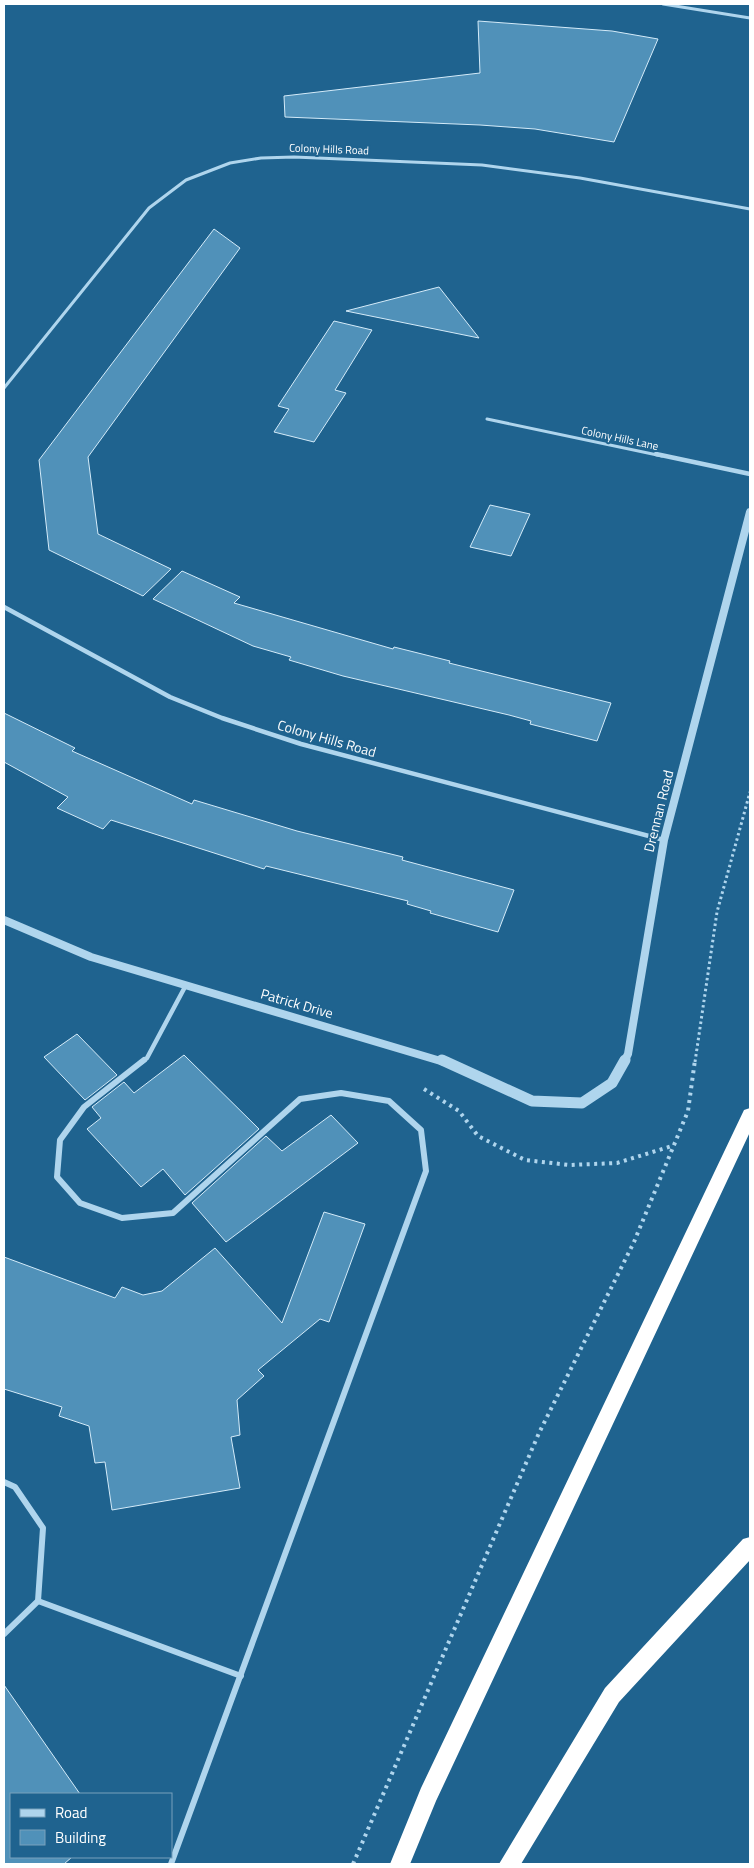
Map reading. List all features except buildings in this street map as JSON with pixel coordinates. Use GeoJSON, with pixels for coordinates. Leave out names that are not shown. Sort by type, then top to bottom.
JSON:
{"type":"FeatureCollection","features":[{"type":"Feature","properties":{"kind":"highway"},"geometry":{"type":"LineString","coordinates":[[400,1864],[428,1795],[750,1115]]}},
{"type":"Feature","properties":{"kind":"highway"},"geometry":{"type":"LineString","coordinates":[[509,1864],[612,1695],[750,1546]]}},
{"type":"Feature","properties":{"kind":"street"},"geometry":{"type":"LineString","coordinates":[[663,4],[750,18]]}},
{"type":"Feature","properties":{"kind":"street","name":"Colony Hills Road"},"geometry":{"type":"LineString","coordinates":[[4,388],[149,208],[170,188],[196,174],[231,163],[273,157],[436,162],[513,168],[750,209]]}},
{"type":"Feature","properties":{"kind":"street","name":"Colony Hills Lane"},"geometry":{"type":"LineString","coordinates":[[486,419],[750,474]]}},
{"type":"Feature","properties":{"kind":"street","name":"Drennan Road"},"geometry":{"type":"LineString","coordinates":[[582,1102],[612,1083],[628,1054],[664,840],[750,512]]}},
{"type":"Feature","properties":{"kind":"street","name":"Colony Hills Road"},"geometry":{"type":"LineString","coordinates":[[4,608],[170,697],[222,718],[301,744],[664,840]]}},
{"type":"Feature","properties":{"kind":"street","name":"Patrick Drive"},"geometry":{"type":"LineString","coordinates":[[4,920],[90,957],[440,1060],[532,1101],[582,1102]]}},
{"type":"Feature","properties":{"kind":"street"},"geometry":{"type":"LineString","coordinates":[[171,1864],[426,1171],[421,1130],[389,1101],[341,1093],[300,1098],[173,1213],[122,1218],[80,1203],[57,1177],[60,1140],[84,1107],[147,1058],[186,985]]}},
{"type":"Feature","properties":{"kind":"street"},"geometry":{"type":"LineString","coordinates":[[4,1482],[15,1486],[43,1528],[38,1601],[4,1634]]}},
{"type":"Feature","properties":{"kind":"street"},"geometry":{"type":"LineString","coordinates":[[38,1601],[241,1676]]}},
{"type":"Feature","properties":{"kind":"path"},"geometry":{"type":"LineString","coordinates":[[353,1864],[539,1433],[634,1242],[688,1111],[717,912],[750,792]]}},
{"type":"Feature","properties":{"kind":"path"},"geometry":{"type":"LineString","coordinates":[[422,1088],[459,1111],[478,1136],[525,1160],[569,1165],[617,1163],[673,1146]]}}]}
